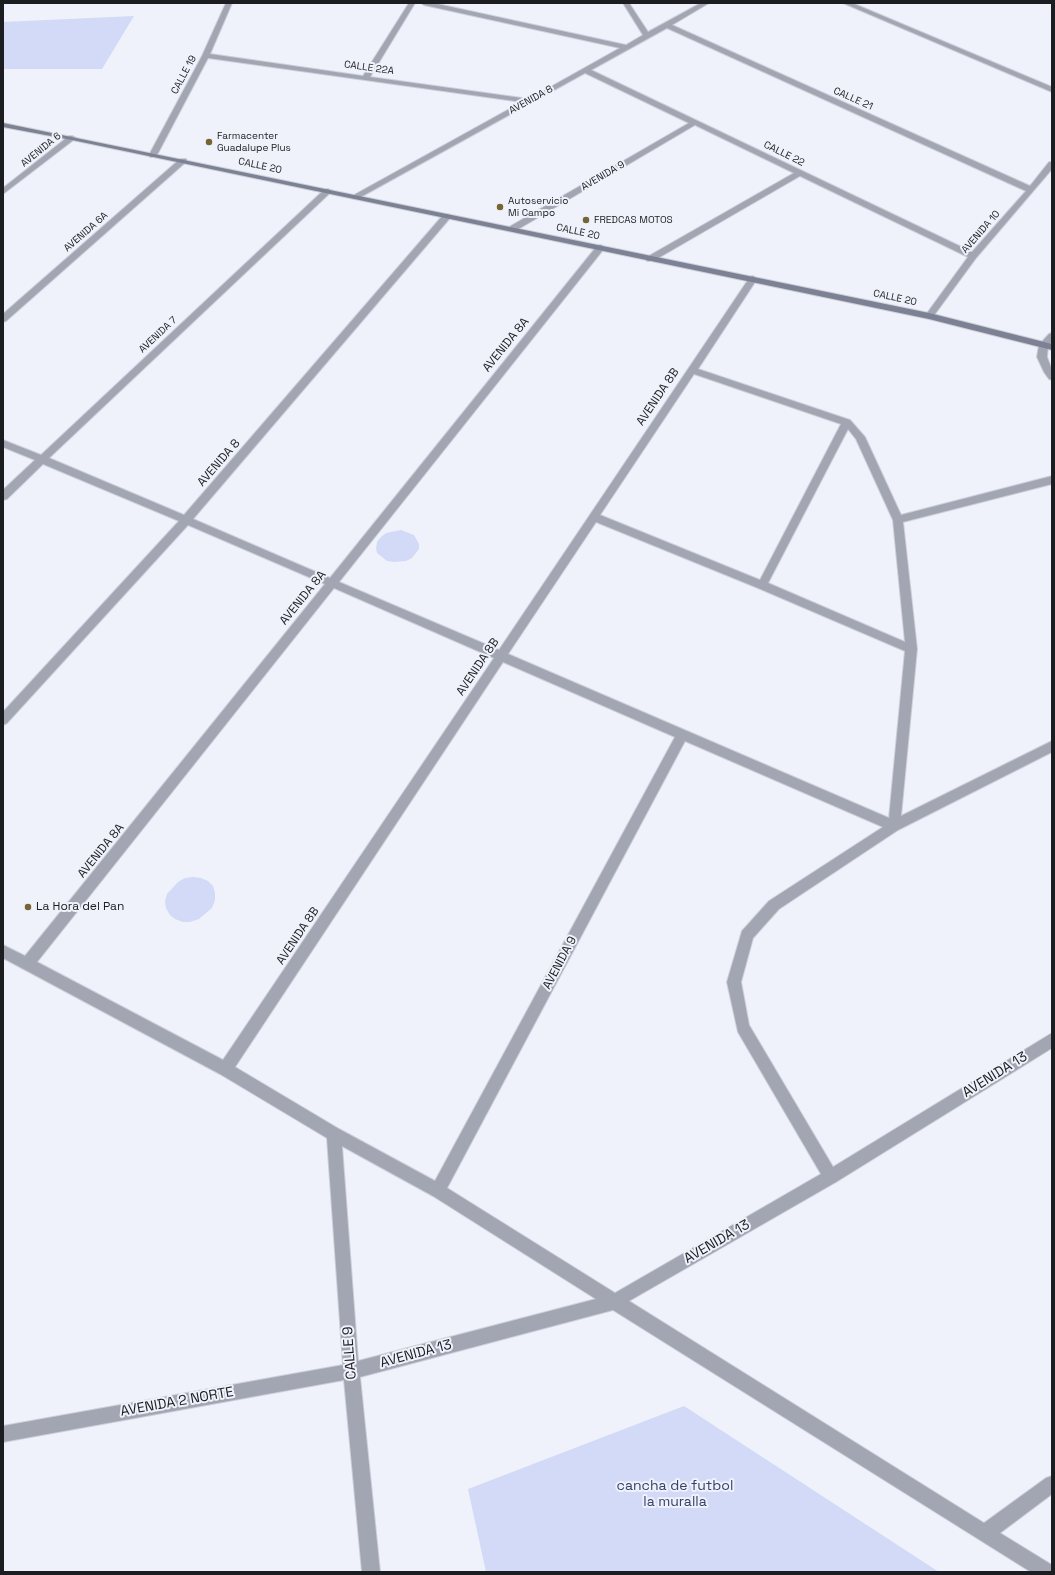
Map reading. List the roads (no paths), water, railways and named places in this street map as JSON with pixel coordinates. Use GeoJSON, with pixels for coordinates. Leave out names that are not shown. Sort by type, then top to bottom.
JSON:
{"type":"FeatureCollection","features":[{"type":"Feature","properties":{"kind":"street","name":"CALLE 19"},"geometry":{"type":"LineString","coordinates":[[153,155],[206,56],[229,3]]}},
{"type":"Feature","properties":{"kind":"street"},"geometry":{"type":"LineString","coordinates":[[366,78],[412,3]]}},
{"type":"Feature","properties":{"kind":"street"},"geometry":{"type":"LineString","coordinates":[[424,3],[627,47]]}},
{"type":"Feature","properties":{"kind":"street"},"geometry":{"type":"LineString","coordinates":[[626,3],[647,36]]}},
{"type":"Feature","properties":{"kind":"street","name":"AVENIDA 8"},"geometry":{"type":"LineString","coordinates":[[357,197],[706,3]]}},
{"type":"Feature","properties":{"kind":"street"},"geometry":{"type":"LineString","coordinates":[[846,3],[1052,90]]}},
{"type":"Feature","properties":{"kind":"street","name":"CALLE 21"},"geometry":{"type":"LineString","coordinates":[[667,25],[1031,190]]}},
{"type":"Feature","properties":{"kind":"street","name":"CALLE 22A"},"geometry":{"type":"LineString","coordinates":[[206,56],[530,100]]}},
{"type":"Feature","properties":{"kind":"street","name":"CALLE 22"},"geometry":{"type":"LineString","coordinates":[[585,70],[973,256]]}},
{"type":"Feature","properties":{"kind":"street","name":"AVENIDA 9"},"geometry":{"type":"LineString","coordinates":[[512,229],[695,122]]}},
{"type":"Feature","properties":{"kind":"street","name":"CALLE 20"},"geometry":{"type":"LineString","coordinates":[[3,125],[72,138],[929,316],[1048,346]]}},
{"type":"Feature","properties":{"kind":"street","name":"AVENIDA 6"},"geometry":{"type":"LineString","coordinates":[[3,192],[72,138]]}},
{"type":"Feature","properties":{"kind":"street","name":"AVENIDA 6A"},"geometry":{"type":"LineString","coordinates":[[3,319],[183,161]]}},
{"type":"Feature","properties":{"kind":"street","name":"AVENIDA 10"},"geometry":{"type":"LineString","coordinates":[[929,316],[973,256],[1052,164]]}},
{"type":"Feature","properties":{"kind":"street"},"geometry":{"type":"LineString","coordinates":[[650,258],[800,173]]}},
{"type":"Feature","properties":{"kind":"street","name":"AVENIDA 7"},"geometry":{"type":"LineString","coordinates":[[3,496],[328,192]]}},
{"type":"Feature","properties":{"kind":"street","name":"AVENIDA 8"},"geometry":{"type":"LineString","coordinates":[[3,720],[186,520],[447,216]]}},
{"type":"Feature","properties":{"kind":"street","name":"AVENIDA 8A"},"geometry":{"type":"LineString","coordinates":[[27,964],[600,248]]}},
{"type":"Feature","properties":{"kind":"street","name":"AVENIDA 8B"},"geometry":{"type":"LineString","coordinates":[[225,1069],[753,279]]}},
{"type":"Feature","properties":{"kind":"street"},"geometry":{"type":"LineString","coordinates":[[1052,336],[1042,357],[1047,370],[1052,377]]}},
{"type":"Feature","properties":{"kind":"street"},"geometry":{"type":"LineString","coordinates":[[692,370],[847,422],[860,437],[898,520],[911,649],[894,826]]}},
{"type":"Feature","properties":{"kind":"street"},"geometry":{"type":"LineString","coordinates":[[762,584],[847,422]]}},
{"type":"Feature","properties":{"kind":"street"},"geometry":{"type":"LineString","coordinates":[[3,443],[186,520],[331,584],[894,826]]}},
{"type":"Feature","properties":{"kind":"street"},"geometry":{"type":"LineString","coordinates":[[898,520],[1052,480]]}},
{"type":"Feature","properties":{"kind":"street"},"geometry":{"type":"LineString","coordinates":[[594,517],[762,584],[911,649]]}},
{"type":"Feature","properties":{"kind":"street","name":"AVENIDA 9"},"geometry":{"type":"LineString","coordinates":[[438,1191],[682,735]]}},
{"type":"Feature","properties":{"kind":"street"},"geometry":{"type":"LineString","coordinates":[[831,1177],[743,1027],[734,982],[747,935],[774,905],[894,826],[1052,746]]}},
{"type":"Feature","properties":{"kind":"street"},"geometry":{"type":"LineString","coordinates":[[3,951],[225,1069],[334,1134],[438,1191],[613,1302],[1047,1572]]}},
{"type":"Feature","properties":{"kind":"street","name":"AVENIDA 13"},"geometry":{"type":"LineString","coordinates":[[351,1371],[613,1302],[831,1177],[1052,1040]]}},
{"type":"Feature","properties":{"kind":"street","name":"CALLE 9"},"geometry":{"type":"LineString","coordinates":[[334,1134],[351,1371],[372,1572]]}},
{"type":"Feature","properties":{"kind":"street","name":"AVENIDA 2 NORTE"},"geometry":{"type":"LineString","coordinates":[[3,1434],[351,1371]]}},
{"type":"Feature","properties":{"kind":"street"},"geometry":{"type":"LineString","coordinates":[[985,1533],[1052,1484]]}},
{"type":"Feature","properties":{"kind":"place","name":"Farmacenter Guadalupe Plus"},"geometry":{"type":"Point","coordinates":[209,142]}},
{"type":"Feature","properties":{"kind":"place","name":"Autoservicio Mi Campo"},"geometry":{"type":"Point","coordinates":[500,207]}},
{"type":"Feature","properties":{"kind":"place","name":"FREDCAS MOTOS"},"geometry":{"type":"Point","coordinates":[586,220]}},
{"type":"Feature","properties":{"kind":"place","name":"La Hora del Pan"},"geometry":{"type":"Point","coordinates":[28,907]}},
{"type":"Feature","properties":{"kind":"park label","name":"cancha de futbol la muralla"},"geometry":{"type":"Point","coordinates":[675,1494]}}]}
